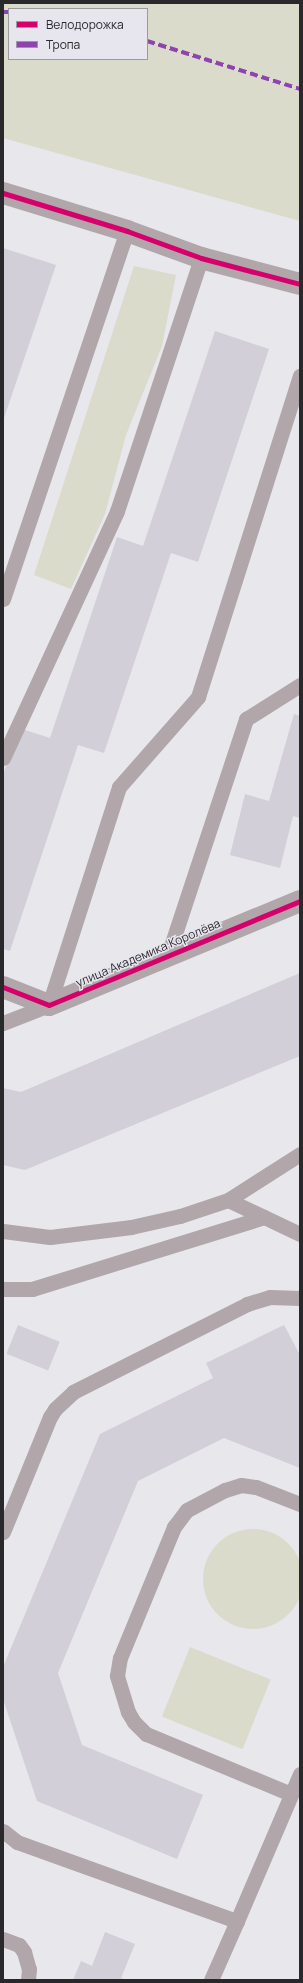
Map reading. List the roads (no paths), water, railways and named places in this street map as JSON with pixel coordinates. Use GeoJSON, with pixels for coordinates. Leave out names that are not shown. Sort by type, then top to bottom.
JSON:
{"type":"FeatureCollection","features":[{"type":"Feature","properties":{"kind":"street"},"geometry":{"type":"LineString","coordinates":[[3,193],[127,231],[201,258],[300,284]]}},
{"type":"Feature","properties":{"kind":"street","name":"улица Академика Королёва"},"geometry":{"type":"LineString","coordinates":[[49,1005],[300,901]]}},
{"type":"Feature","properties":{"kind":"street"},"geometry":{"type":"LineString","coordinates":[[3,987],[49,1005]]}},
{"type":"Feature","properties":{"kind":"lane"},"geometry":{"type":"LineString","coordinates":[[3,599],[127,231]]}},
{"type":"Feature","properties":{"kind":"lane"},"geometry":{"type":"LineString","coordinates":[[3,758],[117,511],[201,258]]}},
{"type":"Feature","properties":{"kind":"lane"},"geometry":{"type":"LineString","coordinates":[[3,1023],[49,1005],[119,787],[198,697],[300,376]]}},
{"type":"Feature","properties":{"kind":"lane"},"geometry":{"type":"LineString","coordinates":[[168,955],[246,719],[300,686]]}},
{"type":"Feature","properties":{"kind":"lane"},"geometry":{"type":"LineString","coordinates":[[3,1231],[50,1237],[131,1227],[180,1216],[228,1200],[300,1154]]}},
{"type":"Feature","properties":{"kind":"lane"},"geometry":{"type":"LineString","coordinates":[[228,1200],[300,1234]]}},
{"type":"Feature","properties":{"kind":"lane"},"geometry":{"type":"LineString","coordinates":[[3,1289],[32,1289],[264,1217]]}},
{"type":"Feature","properties":{"kind":"lane"},"geometry":{"type":"LineString","coordinates":[[3,1532],[50,1417],[55,1409],[73,1392],[247,1304],[270,1297],[300,1298]]}},
{"type":"Feature","properties":{"kind":"lane"},"geometry":{"type":"LineString","coordinates":[[291,1794],[146,1734],[134,1722],[128,1712],[117,1676],[120,1658],[174,1527],[187,1510],[225,1490],[241,1485],[256,1487],[300,1504]]}},
{"type":"Feature","properties":{"kind":"lane"},"geometry":{"type":"LineString","coordinates":[[211,1980],[300,1774]]}},
{"type":"Feature","properties":{"kind":"lane"},"geometry":{"type":"LineString","coordinates":[[3,1831],[17,1842],[237,1921]]}},
{"type":"Feature","properties":{"kind":"lane"},"geometry":{"type":"LineString","coordinates":[[3,1938],[19,1945],[24,1952],[29,1969],[28,1980]]}}]}
